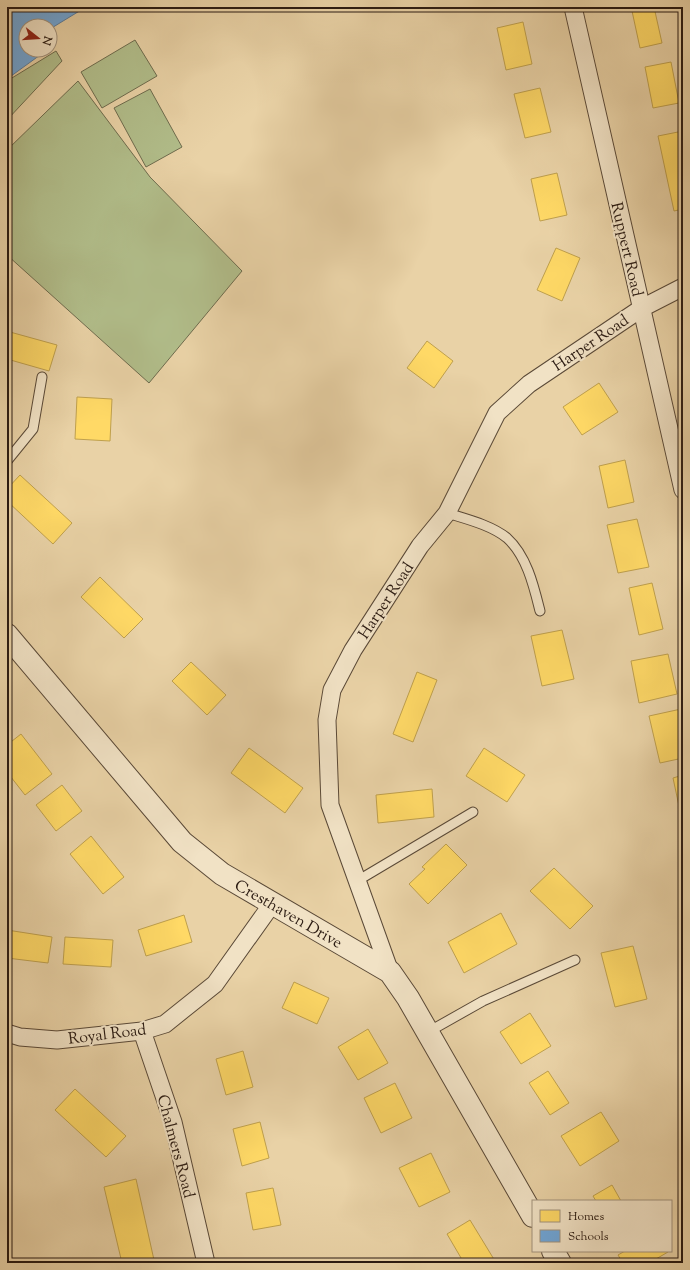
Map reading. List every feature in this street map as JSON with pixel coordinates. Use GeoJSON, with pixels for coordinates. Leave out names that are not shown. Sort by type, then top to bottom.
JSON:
{"type":"FeatureCollection","features":[{"type":"Feature","properties":{"kind":"street","name":"Ruppert Road"},"geometry":{"type":"LineString","coordinates":[[573,7],[683,490]]}},
{"type":"Feature","properties":{"kind":"street","name":"Harper Road"},"geometry":{"type":"LineString","coordinates":[[390,972],[330,806],[327,720],[332,690],[357,643],[420,546],[447,513],[497,413],[529,384],[642,308],[683,287]]}},
{"type":"Feature","properties":{"kind":"street","name":"Cresthaven Drive"},"geometry":{"type":"LineString","coordinates":[[7,635],[182,842],[222,874],[390,972],[408,998],[428,1032],[532,1214]]}},
{"type":"Feature","properties":{"kind":"street","name":"Royal Road"},"geometry":{"type":"LineString","coordinates":[[7,1033],[57,1040],[142,1031],[165,1024],[215,984],[272,904]]}},
{"type":"Feature","properties":{"kind":"street","name":"Chalmers Road"},"geometry":{"type":"LineString","coordinates":[[142,1031],[173,1122],[206,1263]]}},
{"type":"Feature","properties":{"kind":"street"},"geometry":{"type":"LineString","coordinates":[[554,1252],[560,1263]]}},
{"type":"Feature","properties":{"kind":"lane"},"geometry":{"type":"LineString","coordinates":[[7,461],[33,429],[42,377]]}},
{"type":"Feature","properties":{"kind":"lane"},"geometry":{"type":"LineString","coordinates":[[447,513],[485,526],[507,538],[519,554],[532,579],[540,611]]}},
{"type":"Feature","properties":{"kind":"lane"},"geometry":{"type":"LineString","coordinates":[[357,881],[473,812]]}},
{"type":"Feature","properties":{"kind":"lane"},"geometry":{"type":"LineString","coordinates":[[428,1032],[484,1001],[575,960]]}},
{"type":"Feature","properties":{"kind":"green space"},"geometry":{"type":"Polygon","coordinates":[[[135,40],[157,76],[102,108],[81,72],[135,40]]]}},
{"type":"Feature","properties":{"kind":"green space"},"geometry":{"type":"Polygon","coordinates":[[[58,54],[62,61],[7,120],[7,81],[45,58],[58,58],[58,54]]]}},
{"type":"Feature","properties":{"kind":"green space"},"geometry":{"type":"Polygon","coordinates":[[[78,81],[150,177],[242,271],[149,383],[7,255],[7,150],[78,81]]]}},
{"type":"Feature","properties":{"kind":"green space"},"geometry":{"type":"Polygon","coordinates":[[[150,89],[182,147],[146,167],[114,108],[150,89]]]}},
{"type":"Feature","properties":{"kind":"building: Homes"},"geometry":{"type":"Polygon","coordinates":[[[654,7],[662,43],[640,48],[632,11],[654,7]]]}},
{"type":"Feature","properties":{"kind":"building: Homes"},"geometry":{"type":"Polygon","coordinates":[[[523,22],[532,64],[506,70],[497,28],[523,22]]]}},
{"type":"Feature","properties":{"kind":"building: Homes"},"geometry":{"type":"Polygon","coordinates":[[[671,62],[679,103],[653,108],[645,67],[671,62]]]}},
{"type":"Feature","properties":{"kind":"building: Homes"},"geometry":{"type":"Polygon","coordinates":[[[540,88],[551,132],[525,138],[514,94],[540,88]]]}},
{"type":"Feature","properties":{"kind":"building: Homes"},"geometry":{"type":"Polygon","coordinates":[[[683,131],[683,209],[674,211],[658,136],[683,131]]]}},
{"type":"Feature","properties":{"kind":"building: Homes"},"geometry":{"type":"Polygon","coordinates":[[[557,173],[567,215],[540,221],[531,179],[557,173]]]}},
{"type":"Feature","properties":{"kind":"building: Homes"},"geometry":{"type":"Polygon","coordinates":[[[556,248],[580,258],[562,301],[537,290],[556,248]]]}},
{"type":"Feature","properties":{"kind":"building: Homes"},"geometry":{"type":"Polygon","coordinates":[[[10,332],[57,345],[49,371],[7,359],[7,342],[10,332]]]}},
{"type":"Feature","properties":{"kind":"building: Homes"},"geometry":{"type":"Polygon","coordinates":[[[427,341],[453,361],[434,388],[407,368],[427,341]]]}},
{"type":"Feature","properties":{"kind":"building: Homes"},"geometry":{"type":"Polygon","coordinates":[[[599,383],[618,412],[582,435],[563,407],[599,383]]]}},
{"type":"Feature","properties":{"kind":"building: Homes"},"geometry":{"type":"Polygon","coordinates":[[[77,397],[112,399],[110,441],[75,439],[77,397]]]}},
{"type":"Feature","properties":{"kind":"building: Homes"},"geometry":{"type":"Polygon","coordinates":[[[625,460],[634,502],[608,508],[599,466],[625,460]]]}},
{"type":"Feature","properties":{"kind":"building: Homes"},"geometry":{"type":"Polygon","coordinates":[[[20,475],[72,523],[53,544],[7,501],[7,489],[20,475]]]}},
{"type":"Feature","properties":{"kind":"building: Homes"},"geometry":{"type":"Polygon","coordinates":[[[637,519],[649,567],[618,573],[607,525],[637,519]]]}},
{"type":"Feature","properties":{"kind":"building: Homes"},"geometry":{"type":"Polygon","coordinates":[[[100,577],[143,619],[124,638],[81,597],[100,577]]]}},
{"type":"Feature","properties":{"kind":"building: Homes"},"geometry":{"type":"Polygon","coordinates":[[[652,583],[663,629],[639,635],[629,588],[652,583]]]}},
{"type":"Feature","properties":{"kind":"building: Homes"},"geometry":{"type":"Polygon","coordinates":[[[562,630],[574,679],[542,686],[531,636],[562,630]]]}},
{"type":"Feature","properties":{"kind":"building: Homes"},"geometry":{"type":"Polygon","coordinates":[[[668,654],[677,694],[639,703],[631,661],[668,654]]]}},
{"type":"Feature","properties":{"kind":"building: Homes"},"geometry":{"type":"Polygon","coordinates":[[[191,662],[226,695],[207,715],[172,681],[191,662]]]}},
{"type":"Feature","properties":{"kind":"building: Homes"},"geometry":{"type":"Polygon","coordinates":[[[417,672],[437,680],[413,742],[393,734],[417,672]]]}},
{"type":"Feature","properties":{"kind":"building: Homes"},"geometry":{"type":"Polygon","coordinates":[[[681,709],[683,717],[683,758],[660,763],[649,716],[681,709]]]}},
{"type":"Feature","properties":{"kind":"building: Homes"},"geometry":{"type":"Polygon","coordinates":[[[21,734],[52,774],[25,795],[7,772],[7,745],[21,734]]]}},
{"type":"Feature","properties":{"kind":"building: Homes"},"geometry":{"type":"Polygon","coordinates":[[[249,748],[303,788],[285,813],[231,773],[249,748]]]}},
{"type":"Feature","properties":{"kind":"building: Homes"},"geometry":{"type":"Polygon","coordinates":[[[484,748],[525,775],[507,802],[466,776],[484,748]]]}},
{"type":"Feature","properties":{"kind":"building: Homes"},"geometry":{"type":"Polygon","coordinates":[[[683,775],[683,825],[673,778],[683,775]]]}},
{"type":"Feature","properties":{"kind":"building: Homes"},"geometry":{"type":"Polygon","coordinates":[[[62,785],[82,811],[56,831],[36,805],[62,785]]]}},
{"type":"Feature","properties":{"kind":"building: Homes"},"geometry":{"type":"Polygon","coordinates":[[[432,789],[434,817],[378,823],[376,795],[432,789]]]}},
{"type":"Feature","properties":{"kind":"building: Homes"},"geometry":{"type":"Polygon","coordinates":[[[91,836],[124,877],[103,894],[70,854],[91,836]]]}},
{"type":"Feature","properties":{"kind":"building: Homes"},"geometry":{"type":"Polygon","coordinates":[[[446,844],[467,865],[428,904],[409,884],[425,869],[422,867],[446,844]]]}},
{"type":"Feature","properties":{"kind":"building: Homes"},"geometry":{"type":"Polygon","coordinates":[[[554,868],[593,906],[570,929],[530,891],[554,868]]]}},
{"type":"Feature","properties":{"kind":"building: Homes"},"geometry":{"type":"Polygon","coordinates":[[[501,913],[517,944],[464,973],[448,942],[501,913]]]}},
{"type":"Feature","properties":{"kind":"building: Homes"},"geometry":{"type":"Polygon","coordinates":[[[184,915],[192,942],[146,956],[138,930],[184,915]]]}},
{"type":"Feature","properties":{"kind":"building: Homes"},"geometry":{"type":"Polygon","coordinates":[[[7,930],[52,937],[48,963],[7,958],[7,930]]]}},
{"type":"Feature","properties":{"kind":"building: Homes"},"geometry":{"type":"Polygon","coordinates":[[[65,937],[113,940],[111,967],[63,964],[65,937]]]}},
{"type":"Feature","properties":{"kind":"building: Homes"},"geometry":{"type":"Polygon","coordinates":[[[633,946],[647,999],[615,1007],[601,953],[633,946]]]}},
{"type":"Feature","properties":{"kind":"building: Homes"},"geometry":{"type":"Polygon","coordinates":[[[294,982],[329,998],[317,1024],[282,1008],[294,982]]]}},
{"type":"Feature","properties":{"kind":"building: Homes"},"geometry":{"type":"Polygon","coordinates":[[[530,1013],[551,1046],[521,1064],[500,1032],[530,1013]]]}},
{"type":"Feature","properties":{"kind":"building: Homes"},"geometry":{"type":"Polygon","coordinates":[[[368,1029],[388,1063],[358,1080],[338,1047],[368,1029]]]}},
{"type":"Feature","properties":{"kind":"building: Homes"},"geometry":{"type":"Polygon","coordinates":[[[243,1051],[253,1087],[226,1095],[216,1059],[243,1051]]]}},
{"type":"Feature","properties":{"kind":"building: Homes"},"geometry":{"type":"Polygon","coordinates":[[[548,1071],[569,1103],[550,1115],[529,1083],[548,1071]]]}},
{"type":"Feature","properties":{"kind":"building: Homes"},"geometry":{"type":"Polygon","coordinates":[[[395,1083],[412,1118],[381,1133],[364,1098],[395,1083]]]}},
{"type":"Feature","properties":{"kind":"building: Homes"},"geometry":{"type":"Polygon","coordinates":[[[75,1089],[126,1136],[106,1157],[55,1110],[75,1089]]]}},
{"type":"Feature","properties":{"kind":"building: Homes"},"geometry":{"type":"Polygon","coordinates":[[[601,1112],[619,1141],[580,1166],[561,1136],[601,1112]]]}},
{"type":"Feature","properties":{"kind":"building: Homes"},"geometry":{"type":"Polygon","coordinates":[[[260,1122],[269,1158],[242,1166],[233,1129],[260,1122]]]}},
{"type":"Feature","properties":{"kind":"building: Homes"},"geometry":{"type":"Polygon","coordinates":[[[431,1153],[450,1192],[419,1207],[399,1168],[431,1153]]]}},
{"type":"Feature","properties":{"kind":"building: Homes"},"geometry":{"type":"Polygon","coordinates":[[[136,1179],[154,1260],[143,1263],[122,1263],[104,1187],[136,1179]]]}},
{"type":"Feature","properties":{"kind":"building: Homes"},"geometry":{"type":"Polygon","coordinates":[[[612,1185],[620,1200],[595,1200],[593,1196],[612,1185]]]}},
{"type":"Feature","properties":{"kind":"building: Homes"},"geometry":{"type":"Polygon","coordinates":[[[273,1188],[281,1225],[253,1230],[246,1193],[273,1188]]]}},
{"type":"Feature","properties":{"kind":"building: Homes"},"geometry":{"type":"Polygon","coordinates":[[[470,1220],[495,1261],[492,1263],[464,1263],[447,1234],[470,1220]]]}},
{"type":"Feature","properties":{"kind":"building: Homes"},"geometry":{"type":"Polygon","coordinates":[[[623,1252],[668,1252],[649,1263],[623,1263],[618,1255],[623,1252]]]}},
{"type":"Feature","properties":{"kind":"building: Schools"},"geometry":{"type":"Polygon","coordinates":[[[7,7],[86,7],[58,24],[58,18],[18,18],[18,58],[36,58],[7,79],[7,7]]]}}]}
